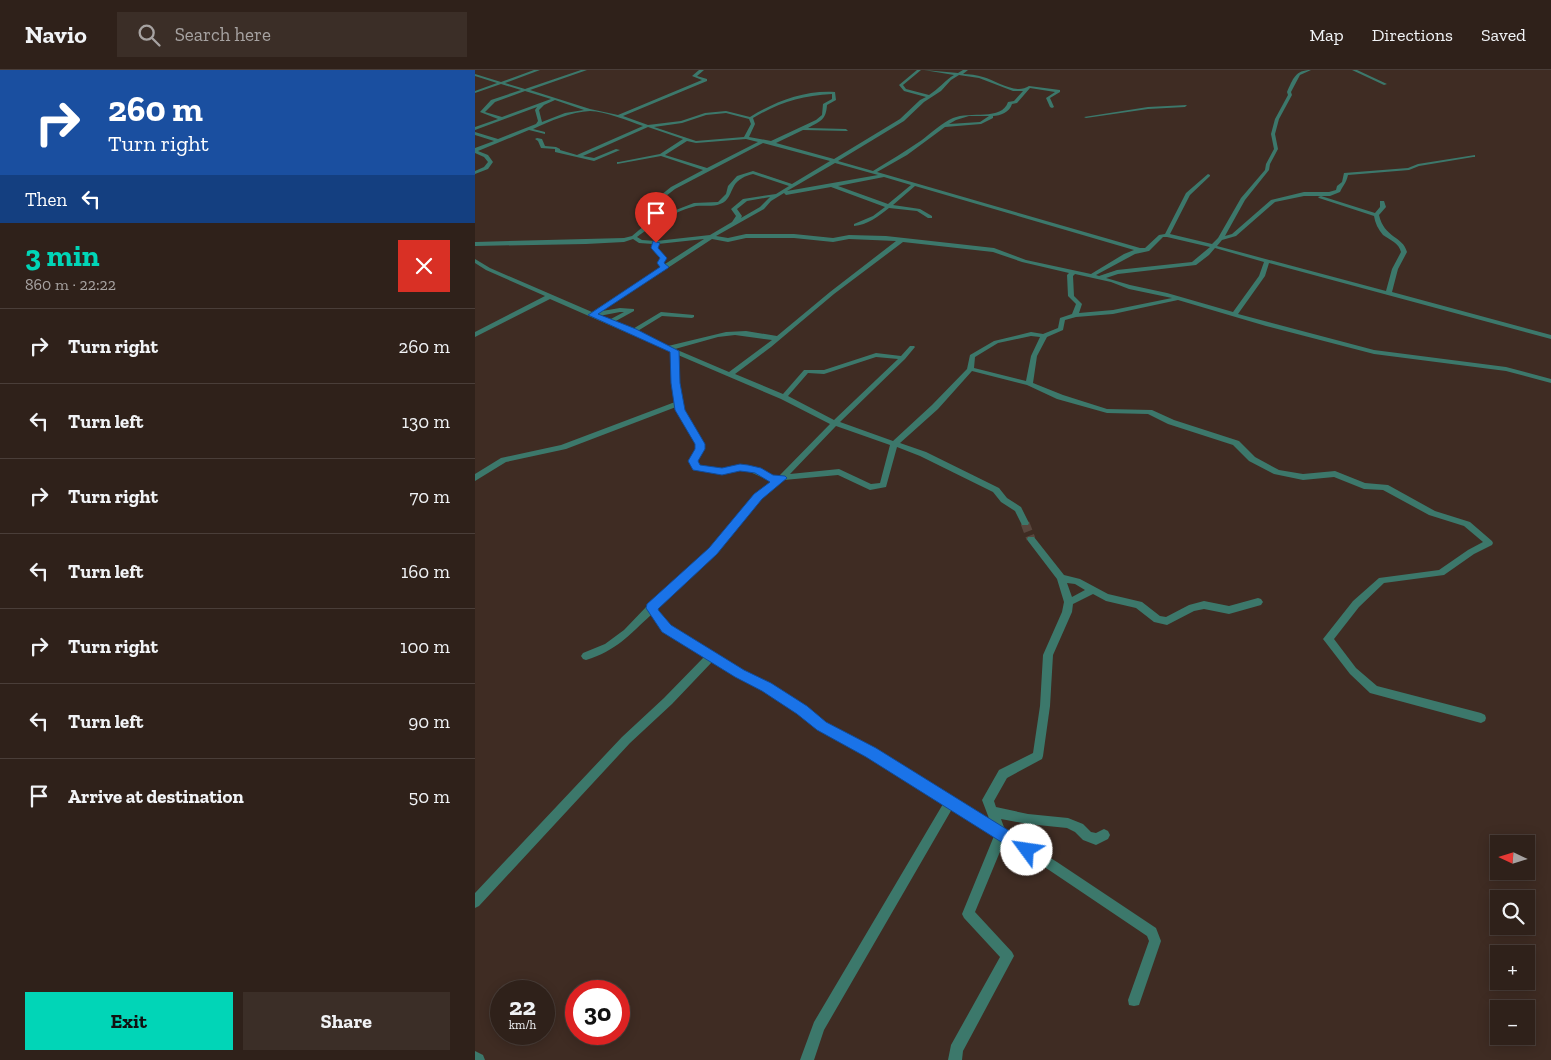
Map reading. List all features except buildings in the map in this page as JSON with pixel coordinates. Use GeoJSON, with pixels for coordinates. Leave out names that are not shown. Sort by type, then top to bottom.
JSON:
{"type":"FeatureCollection","features":[{"type":"Feature","properties":{"kind":"street"},"geometry":{"type":"LineString","coordinates":[[475,92],[538,70]]}},
{"type":"Feature","properties":{"kind":"street"},"geometry":{"type":"LineString","coordinates":[[503,119],[482,112],[493,101],[585,70]]}},
{"type":"Feature","properties":{"kind":"street"},"geometry":{"type":"LineString","coordinates":[[619,116],[706,80],[694,76],[702,70]]}},
{"type":"Feature","properties":{"kind":"street"},"geometry":{"type":"LineString","coordinates":[[919,70],[901,85],[905,90],[929,96]]}},
{"type":"Feature","properties":{"kind":"street"},"geometry":{"type":"LineString","coordinates":[[926,70],[989,80],[1013,90],[1025,90]]}},
{"type":"Feature","properties":{"kind":"street"},"geometry":{"type":"LineString","coordinates":[[592,315],[733,224],[762,208],[769,200],[902,120],[929,96],[965,70]]}},
{"type":"Feature","properties":{"kind":"street"},"geometry":{"type":"LineString","coordinates":[[1100,278],[1117,272],[1194,264],[1207,254],[1220,239],[1243,199],[1267,170],[1276,149],[1273,134],[1277,119],[1290,95],[1289,92],[1298,74],[1309,70]]}},
{"type":"Feature","properties":{"kind":"street"},"geometry":{"type":"LineString","coordinates":[[1354,70],[1385,84]]}},
{"type":"Feature","properties":{"kind":"street"},"geometry":{"type":"LineString","coordinates":[[475,75],[482,72]]}},
{"type":"Feature","properties":{"kind":"street"},"geometry":{"type":"LineString","coordinates":[[475,75],[591,111],[619,116],[687,139],[705,142],[746,138],[772,143],[1140,250]]}},
{"type":"Feature","properties":{"kind":"street"},"geometry":{"type":"LineString","coordinates":[[946,126],[981,123],[983,120],[998,115],[1009,107],[1010,103],[1015,102],[1029,87],[1059,91],[1048,98],[1052,107]]}},
{"type":"Feature","properties":{"kind":"street"},"geometry":{"type":"LineString","coordinates":[[578,156],[647,126],[682,122],[705,114],[726,112],[751,118],[775,103],[795,96],[834,93],[834,100],[825,104],[825,114],[818,121],[772,143]]}},
{"type":"Feature","properties":{"kind":"street"},"geometry":{"type":"LineString","coordinates":[[534,107],[542,95]]}},
{"type":"Feature","properties":{"kind":"street"},"geometry":{"type":"LineString","coordinates":[[475,129],[555,99]]}},
{"type":"Feature","properties":{"kind":"street"},"geometry":{"type":"LineString","coordinates":[[538,125],[540,121],[537,110],[542,104]]}},
{"type":"Feature","properties":{"kind":"street"},"geometry":{"type":"LineString","coordinates":[[1086,117],[1148,108],[1185,106]]}},
{"type":"Feature","properties":{"kind":"street"},"geometry":{"type":"LineString","coordinates":[[475,150],[567,114],[591,111]]}},
{"type":"Feature","properties":{"kind":"street"},"geometry":{"type":"LineString","coordinates":[[874,172],[905,154],[954,120],[965,115],[998,115]]}},
{"type":"Feature","properties":{"kind":"street"},"geometry":{"type":"LineString","coordinates":[[746,138],[753,124],[751,118]]}},
{"type":"Feature","properties":{"kind":"street"},"geometry":{"type":"LineString","coordinates":[[627,119],[624,122],[624,127],[629,134]]}},
{"type":"Feature","properties":{"kind":"street"},"geometry":{"type":"LineString","coordinates":[[529,129],[543,133]]}},
{"type":"Feature","properties":{"kind":"street"},"geometry":{"type":"LineString","coordinates":[[799,130],[847,130]]}},
{"type":"Feature","properties":{"kind":"street"},"geometry":{"type":"LineString","coordinates":[[475,133],[498,141]]}},
{"type":"Feature","properties":{"kind":"street"},"geometry":{"type":"LineString","coordinates":[[537,139],[540,140],[543,147],[556,148],[557,151],[594,160],[618,150]]}},
{"type":"Feature","properties":{"kind":"street"},"geometry":{"type":"LineString","coordinates":[[619,164],[661,155],[687,139]]}},
{"type":"Feature","properties":{"kind":"street"},"geometry":{"type":"LineString","coordinates":[[666,216],[665,213],[670,207],[663,196],[673,188],[763,141]]}},
{"type":"Feature","properties":{"kind":"street"},"geometry":{"type":"LineString","coordinates":[[475,150],[491,160],[491,164],[475,181]]}},
{"type":"Feature","properties":{"kind":"street"},"geometry":{"type":"LineString","coordinates":[[661,155],[707,170]]}},
{"type":"Feature","properties":{"kind":"street"},"geometry":{"type":"LineString","coordinates":[[1220,239],[1234,235],[1272,202],[1309,194],[1329,194],[1338,191],[1339,187],[1345,183],[1345,175],[1348,173],[1409,169],[1418,165],[1473,156]]}},
{"type":"Feature","properties":{"kind":"street"},"geometry":{"type":"LineString","coordinates":[[475,173],[486,168]]}},
{"type":"Feature","properties":{"kind":"street"},"geometry":{"type":"LineString","coordinates":[[475,244],[624,240],[634,237],[647,226],[666,216],[694,205],[719,203],[728,195],[731,186],[739,178],[753,172],[793,186]]}},
{"type":"Feature","properties":{"kind":"street"},"geometry":{"type":"LineString","coordinates":[[1167,236],[1188,194],[1209,175]]}},
{"type":"Feature","properties":{"kind":"street"},"geometry":{"type":"LineString","coordinates":[[733,224],[739,216],[734,209],[745,200],[884,176]]}},
{"type":"Feature","properties":{"kind":"street"},"geometry":{"type":"LineString","coordinates":[[831,185],[888,206],[918,210],[930,217]]}},
{"type":"Feature","properties":{"kind":"street"},"geometry":{"type":"LineString","coordinates":[[856,225],[875,217],[914,185]]}},
{"type":"Feature","properties":{"kind":"street"},"geometry":{"type":"LineString","coordinates":[[1309,194],[1376,216]]}},
{"type":"Feature","properties":{"kind":"street"},"geometry":{"type":"LineString","coordinates":[[1376,216],[1383,207],[1382,202]]}},
{"type":"Feature","properties":{"kind":"street"},"geometry":{"type":"LineString","coordinates":[[1376,216],[1381,231],[1403,248],[1404,253],[1396,267],[1389,293]]}},
{"type":"Feature","properties":{"kind":"street"},"geometry":{"type":"LineString","coordinates":[[634,237],[641,242],[656,243],[714,237],[728,240],[746,236],[833,240],[849,237],[901,240],[994,250],[1024,261],[1165,294],[1374,352],[1506,370],[1551,381]]}},
{"type":"Feature","properties":{"kind":"street"},"geometry":{"type":"LineString","coordinates":[[1087,276],[1104,270],[1125,254],[1147,250],[1161,236],[1167,236],[1212,246],[1551,337]]}},
{"type":"Feature","properties":{"kind":"street"},"geometry":{"type":"LineString","coordinates":[[730,374],[901,240]]}},
{"type":"Feature","properties":{"kind":"street"},"geometry":{"type":"LineString","coordinates":[[656,243],[654,248],[662,254],[663,258],[660,263],[665,267]]}},
{"type":"Feature","properties":{"kind":"street"},"geometry":{"type":"LineString","coordinates":[[475,261],[488,269],[608,323],[633,331],[643,338],[784,397],[835,423],[923,454],[964,473],[996,490],[1004,500],[1018,509],[1025,523]]}},
{"type":"Feature","properties":{"kind":"street"},"geometry":{"type":"LineString","coordinates":[[1235,314],[1263,276],[1267,262]]}},
{"type":"Feature","properties":{"kind":"street"},"geometry":{"type":"LineString","coordinates":[[1073,273],[1070,275],[1071,296],[1079,304],[1075,315]]}},
{"type":"Feature","properties":{"kind":"street"},"geometry":{"type":"LineString","coordinates":[[475,335],[550,296]]}},
{"type":"Feature","properties":{"kind":"street"},"geometry":{"type":"LineString","coordinates":[[671,350],[680,410],[700,444],[700,449],[693,461],[697,468],[722,471],[740,467],[748,468],[758,470],[771,479],[839,472],[870,487],[883,485],[894,444],[935,407],[970,369],[972,356],[996,342],[1031,334],[1044,336],[1061,329],[1062,319],[1075,315],[1113,312],[1176,298]]}},
{"type":"Feature","properties":{"kind":"street"},"geometry":{"type":"LineString","coordinates":[[592,315],[632,310],[608,323]]}},
{"type":"Feature","properties":{"kind":"street"},"geometry":{"type":"LineString","coordinates":[[633,331],[661,314],[692,316]]}},
{"type":"Feature","properties":{"kind":"street"},"geometry":{"type":"LineString","coordinates":[[671,350],[733,333],[753,333],[768,338],[778,338]]}},
{"type":"Feature","properties":{"kind":"street"},"geometry":{"type":"LineString","coordinates":[[1029,384],[1034,356],[1044,336]]}},
{"type":"Feature","properties":{"kind":"street"},"geometry":{"type":"LineString","coordinates":[[586,656],[598,653],[628,633],[651,608],[713,551],[758,497],[782,478],[912,347]]}},
{"type":"Feature","properties":{"kind":"street"},"geometry":{"type":"LineString","coordinates":[[784,397],[806,371],[824,372],[876,355],[903,358]]}},
{"type":"Feature","properties":{"kind":"street"},"geometry":{"type":"LineString","coordinates":[[970,369],[1029,384],[1060,397],[1107,411],[1149,412],[1171,422],[1236,443],[1253,459],[1277,472],[1303,477],[1335,474],[1364,486],[1385,487],[1432,513],[1467,524],[1489,543],[1471,552],[1441,573],[1382,580],[1357,604],[1328,639],[1353,672],[1374,690],[1481,718]]}},
{"type":"Feature","properties":{"kind":"street"},"geometry":{"type":"LineString","coordinates":[[475,478],[504,460],[563,447],[679,403]]}},
{"type":"Feature","properties":{"kind":"street"},"geometry":{"type":"LineString","coordinates":[[955,1060],[956,1050],[1008,956],[969,914],[1001,834],[988,800],[1003,774],[1038,756],[1045,706],[1048,655],[1067,612],[1069,602],[1061,578],[1031,539]]}},
{"type":"Feature","properties":{"kind":"street"},"geometry":{"type":"LineString","coordinates":[[1061,578],[1077,581],[1106,597],[1139,605],[1157,619],[1167,621],[1192,608],[1204,605],[1229,610],[1258,602]]}},
{"type":"Feature","properties":{"kind":"street"},"geometry":{"type":"LineString","coordinates":[[1069,602],[1093,590]]}},
{"type":"Feature","properties":{"kind":"street"},"geometry":{"type":"LineString","coordinates":[[651,608],[667,628],[739,674],[767,687],[802,710],[821,726],[871,753],[1053,866],[1152,932],[1155,941],[1134,1000]]}},
{"type":"Feature","properties":{"kind":"street"},"geometry":{"type":"LineString","coordinates":[[475,902],[626,740],[668,701],[711,656]]}},
{"type":"Feature","properties":{"kind":"street"},"geometry":{"type":"LineString","coordinates":[[807,1060],[819,1028],[949,803]]}},
{"type":"Feature","properties":{"kind":"street"},"geometry":{"type":"LineString","coordinates":[[993,812],[1028,819],[1069,823],[1079,828],[1087,836],[1096,838],[1104,835]]}},
{"type":"Feature","properties":{"kind":"tunnel"},"geometry":{"type":"LineString","coordinates":[[1025,523],[1031,539]]}},
{"type":"Feature","properties":{"kind":"route"},"geometry":{"type":"LineString","coordinates":[[656,243],[654,248],[662,254],[663,258],[660,263],[665,267],[592,315],[608,323],[633,331],[643,338],[674,351],[680,410],[691,426],[695,439],[700,444],[700,449],[693,461],[697,468],[722,471],[740,467],[758,470],[771,479],[782,478],[758,497],[713,551],[651,608],[667,628],[739,674],[767,687],[802,710],[821,726],[871,753],[1027,850]]}}]}
